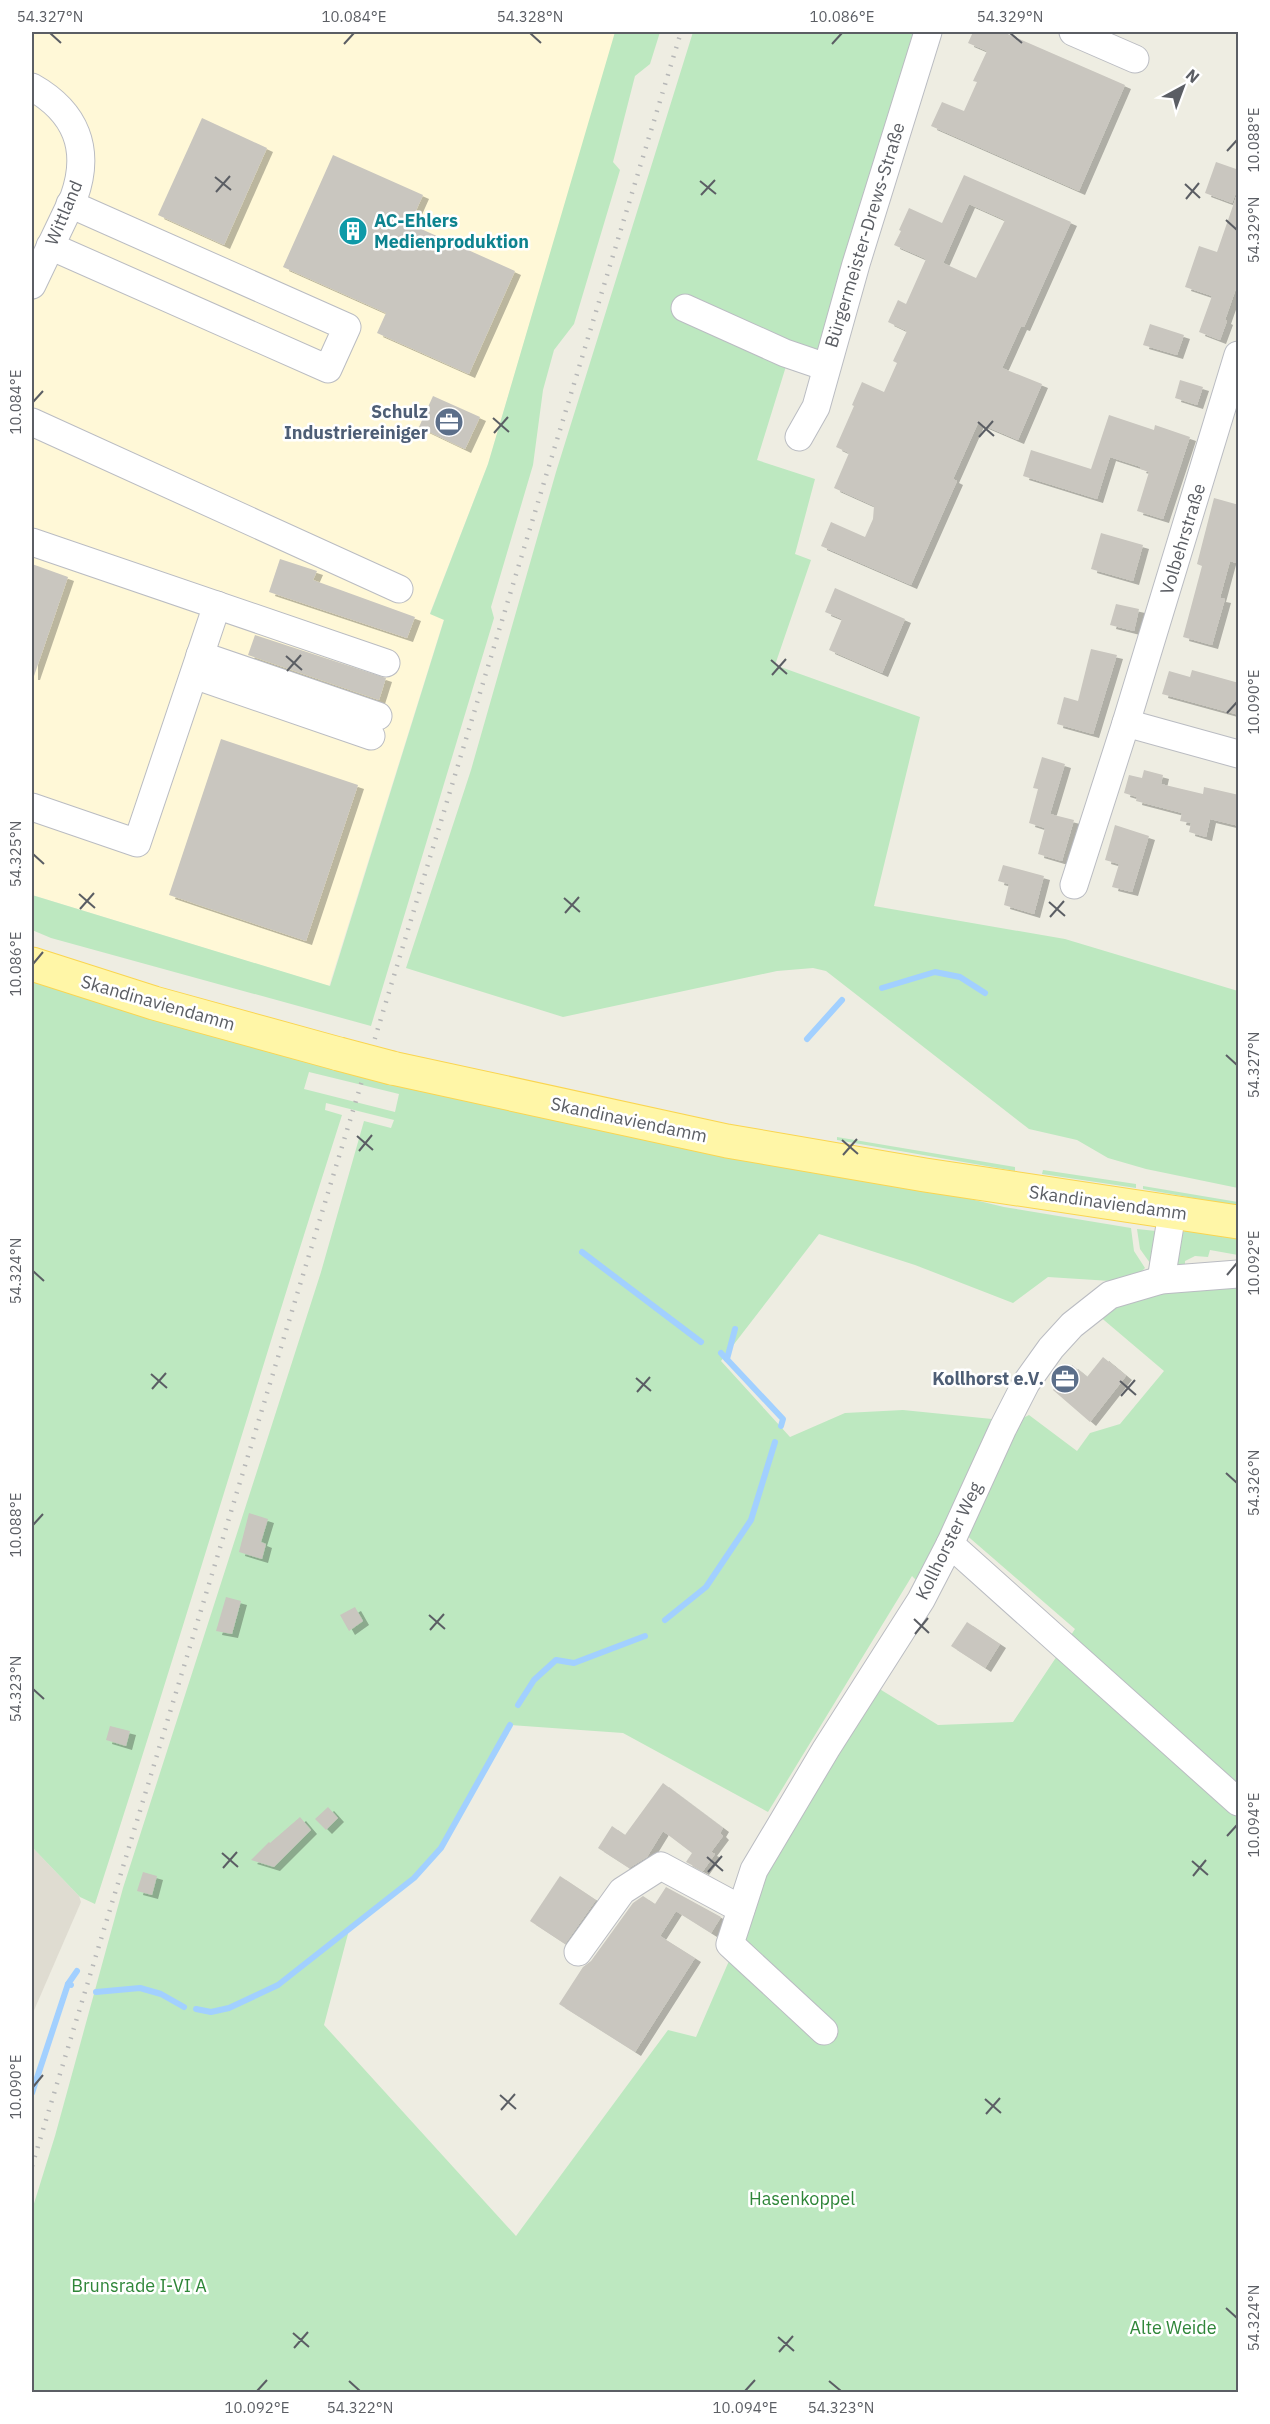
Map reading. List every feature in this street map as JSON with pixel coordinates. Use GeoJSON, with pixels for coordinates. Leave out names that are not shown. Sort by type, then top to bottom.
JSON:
{"type":"FeatureCollection","features":[{"type":"Feature","properties":{"kind":"main road","name":"Skandinaviendamm"},"geometry":{"type":"LineString","coordinates":[[32,964],[154,1004],[393,1068],[727,1142],[925,1176],[1239,1222]]}},
{"type":"Feature","properties":{"kind":"street","name":"Bürgermeister-Drews-Straße"},"geometry":{"type":"LineString","coordinates":[[799,437],[816,407],[928,32]]}},
{"type":"Feature","properties":{"kind":"street"},"geometry":{"type":"LineString","coordinates":[[1072,32],[1135,59]]}},
{"type":"Feature","properties":{"kind":"street","name":"Wittland"},"geometry":{"type":"LineString","coordinates":[[32,87],[57,106],[67,117],[81,148],[81,172],[70,204],[32,285]]}},
{"type":"Feature","properties":{"kind":"street"},"geometry":{"type":"LineString","coordinates":[[50,246],[328,369],[347,327],[70,204]]}},
{"type":"Feature","properties":{"kind":"street"},"geometry":{"type":"LineString","coordinates":[[685,308],[795,357],[826,368]]}},
{"type":"Feature","properties":{"kind":"street","name":"Volbehrstraße"},"geometry":{"type":"LineString","coordinates":[[1074,885],[1239,355]]}},
{"type":"Feature","properties":{"kind":"street"},"geometry":{"type":"LineString","coordinates":[[32,422],[399,589]]}},
{"type":"Feature","properties":{"kind":"street"},"geometry":{"type":"LineString","coordinates":[[32,542],[386,663]]}},
{"type":"Feature","properties":{"kind":"street"},"geometry":{"type":"LineString","coordinates":[[32,807],[138,843],[217,605]]}},
{"type":"Feature","properties":{"kind":"street"},"geometry":{"type":"LineString","coordinates":[[197,665],[375,726]]}},
{"type":"Feature","properties":{"kind":"street"},"geometry":{"type":"LineString","coordinates":[[1126,723],[1239,754]]}},
{"type":"Feature","properties":{"kind":"street"},"geometry":{"type":"LineString","coordinates":[[1161,1280],[1172,1213]]}},
{"type":"Feature","properties":{"kind":"street","name":"Kollhorster Weg"},"geometry":{"type":"LineString","coordinates":[[825,2031],[730,1944],[754,1870],[826,1749],[921,1600],[1026,1383],[1051,1348],[1072,1325],[1110,1295],[1161,1280],[1239,1274]]}},
{"type":"Feature","properties":{"kind":"street"},"geometry":{"type":"LineString","coordinates":[[950,1544],[1239,1802]]}},
{"type":"Feature","properties":{"kind":"street"},"geometry":{"type":"LineString","coordinates":[[578,1952],[622,1891],[661,1866],[741,1909]]}},
{"type":"Feature","properties":{"kind":"shaded area"},"geometry":{"type":"Polygon","coordinates":[[[32,32],[616,32],[488,464],[430,613],[444,619],[329,986],[32,895],[32,32]]]}},
{"type":"Feature","properties":{"kind":"shaded area"},"geometry":{"type":"Polygon","coordinates":[[[32,1847],[79,1896],[81,1902],[32,2015],[32,1847]]]}},
{"type":"Feature","properties":{"kind":"green space"},"geometry":{"type":"Polygon","coordinates":[[[615,32],[660,32],[650,64],[635,76],[613,162],[620,170],[574,324],[554,350],[543,390],[533,465],[491,607],[494,618],[371,1026],[51,938],[32,930],[32,895],[330,986],[444,620],[430,614],[488,464],[615,32]]]}},
{"type":"Feature","properties":{"kind":"green space"},"geometry":{"type":"Polygon","coordinates":[[[693,32],[917,32],[818,357],[791,350],[757,460],[815,479],[795,554],[811,560],[775,665],[920,717],[874,906],[1065,939],[1238,991],[1238,1188],[1146,1169],[1108,1158],[1077,1140],[1029,1129],[826,971],[813,968],[777,971],[563,1017],[406,968],[471,770],[556,472],[693,32]]]}},
{"type":"Feature","properties":{"kind":"green space"},"geometry":{"type":"Polygon","coordinates":[[[32,975],[1004,1207],[1131,1228],[1134,1251],[1145,1268],[1135,1278],[1126,1282],[1048,1277],[1013,1303],[915,1265],[819,1234],[721,1361],[790,1437],[845,1413],[903,1410],[1002,1420],[919,1583],[912,1576],[768,1812],[623,1733],[510,1725],[441,1848],[414,1878],[349,1930],[324,2025],[516,2236],[668,2030],[696,2037],[765,1878],[878,1688],[938,1725],[1013,1722],[1075,1629],[964,1533],[1017,1421],[1029,1415],[1077,1451],[1090,1433],[1120,1424],[1164,1371],[1098,1315],[1128,1297],[1238,1281],[1238,2392],[32,2392],[32,2210],[55,2136],[123,1888],[321,1272],[364,1121],[391,1128],[394,1120],[326,1103],[325,1110],[342,1115],[95,1904],[80,1897],[32,1847],[32,1728],[34,1720],[32,1711],[32,975]],[[309,1072],[304,1089],[395,1112],[399,1094],[309,1072]]]}},
{"type":"Feature","properties":{"kind":"green space"},"geometry":{"type":"Polygon","coordinates":[[[837,1137],[1015,1167],[1015,1171],[837,1140],[837,1137]]]}},
{"type":"Feature","properties":{"kind":"green space"},"geometry":{"type":"Polygon","coordinates":[[[1043,1170],[1136,1184],[1136,1188],[1042,1174],[1043,1170]]]}},
{"type":"Feature","properties":{"kind":"green space"},"geometry":{"type":"Polygon","coordinates":[[[1143,1186],[1238,1202],[1238,1206],[1143,1189],[1143,1186]]]}},
{"type":"Feature","properties":{"kind":"green space"},"geometry":{"type":"Polygon","coordinates":[[[1137,1229],[1156,1231],[1155,1257],[1150,1263],[1140,1249],[1137,1229]]]}},
{"type":"Feature","properties":{"kind":"green space"},"geometry":{"type":"Polygon","coordinates":[[[1185,1231],[1238,1234],[1238,1255],[1210,1250],[1208,1257],[1195,1256],[1185,1261],[1185,1268],[1178,1269],[1174,1251],[1179,1235],[1185,1231]]]}},
{"type":"Feature","properties":{"kind":"building"},"geometry":{"type":"Polygon","coordinates":[[[973,32],[1003,32],[1125,85],[1079,191],[931,126],[942,102],[964,111],[977,82],[973,81],[987,51],[968,43],[973,32]]]}},
{"type":"Feature","properties":{"kind":"building"},"geometry":{"type":"Polygon","coordinates":[[[202,118],[267,148],[224,245],[158,215],[202,118]]]}},
{"type":"Feature","properties":{"kind":"building"},"geometry":{"type":"Polygon","coordinates":[[[333,155],[423,195],[410,224],[515,271],[469,374],[377,333],[386,313],[283,267],[333,155]]]}},
{"type":"Feature","properties":{"kind":"building"},"geometry":{"type":"Polygon","coordinates":[[[1216,162],[1239,170],[1239,185],[1232,203],[1205,193],[1216,162]]]}},
{"type":"Feature","properties":{"kind":"building"},"geometry":{"type":"Polygon","coordinates":[[[964,175],[1071,222],[1024,327],[1021,326],[1002,368],[1042,384],[1018,440],[978,423],[953,479],[957,481],[911,585],[821,546],[831,522],[865,537],[873,519],[874,506],[834,488],[849,453],[836,447],[862,382],[884,392],[897,363],[893,361],[907,331],[888,322],[898,300],[906,304],[926,259],[894,245],[909,208],[942,223],[964,175]],[[969,204],[943,263],[976,278],[1005,220],[969,204]]]}},
{"type":"Feature","properties":{"kind":"building"},"geometry":{"type":"Polygon","coordinates":[[[1236,197],[1239,197],[1239,280],[1220,340],[1199,332],[1212,296],[1185,287],[1199,246],[1217,252],[1236,197]]]}},
{"type":"Feature","properties":{"kind":"building"},"geometry":{"type":"Polygon","coordinates":[[[1150,324],[1184,335],[1177,355],[1143,345],[1150,324]]]}},
{"type":"Feature","properties":{"kind":"building"},"geometry":{"type":"Polygon","coordinates":[[[1180,380],[1203,387],[1197,405],[1175,398],[1180,380]]]}},
{"type":"Feature","properties":{"kind":"building","name":"Schulz Industriereiniger"},"geometry":{"type":"Polygon","coordinates":[[[433,396],[480,417],[465,449],[419,427],[433,396]]]}},
{"type":"Feature","properties":{"kind":"building"},"geometry":{"type":"Polygon","coordinates":[[[1109,415],[1154,430],[1155,425],[1190,437],[1163,519],[1137,511],[1149,472],[1110,457],[1097,499],[1023,476],[1031,450],[1091,469],[1109,415]]]}},
{"type":"Feature","properties":{"kind":"building"},"geometry":{"type":"Polygon","coordinates":[[[1214,498],[1239,505],[1239,564],[1230,561],[1220,598],[1225,599],[1212,645],[1183,637],[1202,566],[1197,564],[1214,498]]]}},
{"type":"Feature","properties":{"kind":"building"},"geometry":{"type":"Polygon","coordinates":[[[1101,533],[1143,545],[1133,581],[1091,569],[1101,533]]]}},
{"type":"Feature","properties":{"kind":"building"},"geometry":{"type":"Polygon","coordinates":[[[280,559],[317,571],[313,580],[415,617],[407,638],[269,592],[280,559]]]}},
{"type":"Feature","properties":{"kind":"building"},"geometry":{"type":"Polygon","coordinates":[[[32,564],[68,577],[34,676],[32,676],[32,564]]]}},
{"type":"Feature","properties":{"kind":"building"},"geometry":{"type":"Polygon","coordinates":[[[835,588],[905,619],[882,673],[829,650],[842,619],[825,612],[835,588]]]}},
{"type":"Feature","properties":{"kind":"building"},"geometry":{"type":"Polygon","coordinates":[[[1116,604],[1139,609],[1134,631],[1110,625],[1116,604]]]}},
{"type":"Feature","properties":{"kind":"building"},"geometry":{"type":"Polygon","coordinates":[[[255,635],[386,678],[379,700],[248,655],[255,635]]]}},
{"type":"Feature","properties":{"kind":"building"},"geometry":{"type":"Polygon","coordinates":[[[1091,649],[1117,655],[1093,734],[1057,724],[1064,697],[1078,701],[1091,649]]]}},
{"type":"Feature","properties":{"kind":"building"},"geometry":{"type":"Polygon","coordinates":[[[1192,670],[1239,683],[1239,715],[1162,694],[1169,671],[1190,677],[1192,670]]]}},
{"type":"Feature","properties":{"kind":"building"},"geometry":{"type":"Polygon","coordinates":[[[221,739],[358,785],[306,941],[169,895],[221,739]]]}},
{"type":"Feature","properties":{"kind":"building"},"geometry":{"type":"Polygon","coordinates":[[[1042,757],[1065,764],[1050,814],[1074,820],[1062,861],[1038,854],[1045,828],[1029,823],[1038,789],[1033,788],[1042,757]]]}},
{"type":"Feature","properties":{"kind":"building"},"geometry":{"type":"Polygon","coordinates":[[[1144,770],[1163,775],[1161,784],[1203,794],[1204,787],[1239,795],[1239,826],[1210,819],[1206,837],[1189,832],[1191,823],[1180,821],[1182,813],[1136,801],[1137,797],[1124,793],[1129,775],[1142,778],[1144,770]]]}},
{"type":"Feature","properties":{"kind":"building"},"geometry":{"type":"Polygon","coordinates":[[[1115,825],[1149,836],[1132,892],[1112,887],[1119,864],[1105,860],[1115,825]]]}},
{"type":"Feature","properties":{"kind":"building"},"geometry":{"type":"Polygon","coordinates":[[[1003,865],[1044,876],[1034,914],[1004,905],[1009,884],[998,881],[1003,865]]]}},
{"type":"Feature","properties":{"kind":"building"},"geometry":{"type":"Polygon","coordinates":[[[1103,1357],[1126,1376],[1090,1422],[1053,1390],[1072,1365],[1087,1377],[1103,1357]]]}},
{"type":"Feature","properties":{"kind":"building"},"geometry":{"type":"Polygon","coordinates":[[[249,1513],[268,1519],[261,1542],[266,1544],[262,1559],[239,1552],[249,1513]]]}},
{"type":"Feature","properties":{"kind":"building"},"geometry":{"type":"Polygon","coordinates":[[[226,1597],[241,1601],[232,1634],[216,1631],[226,1597]]]}},
{"type":"Feature","properties":{"kind":"building"},"geometry":{"type":"Polygon","coordinates":[[[355,1607],[363,1621],[349,1631],[340,1615],[355,1607]]]}},
{"type":"Feature","properties":{"kind":"building"},"geometry":{"type":"Polygon","coordinates":[[[967,1622],[1000,1644],[985,1668],[951,1646],[967,1622]]]}},
{"type":"Feature","properties":{"kind":"building"},"geometry":{"type":"Polygon","coordinates":[[[110,1726],[130,1731],[126,1746],[106,1740],[110,1726]]]}},
{"type":"Feature","properties":{"kind":"building"},"geometry":{"type":"Polygon","coordinates":[[[663,1783],[723,1828],[720,1833],[723,1836],[711,1852],[715,1854],[703,1871],[686,1862],[692,1853],[663,1831],[647,1857],[629,1868],[598,1848],[612,1826],[625,1835],[663,1783]]]}},
{"type":"Feature","properties":{"kind":"building"},"geometry":{"type":"Polygon","coordinates":[[[328,1807],[338,1818],[326,1830],[315,1819],[328,1807]]]}},
{"type":"Feature","properties":{"kind":"building"},"geometry":{"type":"Polygon","coordinates":[[[300,1817],[311,1830],[274,1867],[251,1860],[269,1842],[300,1817]]]}},
{"type":"Feature","properties":{"kind":"building"},"geometry":{"type":"Polygon","coordinates":[[[143,1872],[157,1876],[152,1895],[137,1891],[143,1872]]]}},
{"type":"Feature","properties":{"kind":"building"},"geometry":{"type":"Polygon","coordinates":[[[560,1876],[596,1900],[565,1944],[530,1921],[560,1876]]]}},
{"type":"Feature","properties":{"kind":"building"},"geometry":{"type":"Polygon","coordinates":[[[666,1887],[721,1917],[711,1933],[676,1911],[660,1936],[695,1958],[635,2052],[559,2004],[583,1967],[591,1961],[633,1903],[643,1896],[655,1904],[666,1887]]]}},
{"type":"Feature","properties":{"kind":"waterway"},"geometry":{"type":"LineString","coordinates":[[882,988],[935,972],[960,977],[985,993]]}},
{"type":"Feature","properties":{"kind":"waterway"},"geometry":{"type":"LineString","coordinates":[[807,1039],[842,1000]]}},
{"type":"Feature","properties":{"kind":"waterway"},"geometry":{"type":"LineString","coordinates":[[582,1252],[701,1342]]}},
{"type":"Feature","properties":{"kind":"waterway"},"geometry":{"type":"LineString","coordinates":[[727,1359],[735,1329]]}},
{"type":"Feature","properties":{"kind":"waterway"},"geometry":{"type":"LineString","coordinates":[[721,1353],[783,1419],[781,1426]]}},
{"type":"Feature","properties":{"kind":"waterway"},"geometry":{"type":"LineString","coordinates":[[665,1620],[706,1587],[751,1520],[775,1442]]}},
{"type":"Feature","properties":{"kind":"waterway"},"geometry":{"type":"LineString","coordinates":[[518,1705],[534,1680],[556,1660],[574,1663],[645,1636]]}},
{"type":"Feature","properties":{"kind":"waterway"},"geometry":{"type":"LineString","coordinates":[[196,2009],[211,2012],[229,2008],[278,1985],[414,1878],[441,1848],[510,1725]]}},
{"type":"Feature","properties":{"kind":"waterway"},"geometry":{"type":"LineString","coordinates":[[68,1984],[77,1971]]}},
{"type":"Feature","properties":{"kind":"waterway"},"geometry":{"type":"LineString","coordinates":[[32,2093],[68,1984],[71,1985]]}},
{"type":"Feature","properties":{"kind":"waterway"},"geometry":{"type":"LineString","coordinates":[[96,1992],[140,1988],[161,1994],[184,2007]]}},
{"type":"Feature","properties":{"kind":"railway"},"geometry":{"type":"LineString","coordinates":[[32,2166],[681,32]]}},
{"type":"Feature","properties":{"kind":"place","name":"AC-Ehlers Medienproduktion"},"geometry":{"type":"Point","coordinates":[353,231]}},
{"type":"Feature","properties":{"kind":"place","name":"Schulz Industriereiniger"},"geometry":{"type":"Point","coordinates":[449,422]}},
{"type":"Feature","properties":{"kind":"place","name":"Kollhorst e.V."},"geometry":{"type":"Point","coordinates":[1065,1379]}},
{"type":"Feature","properties":{"kind":"park label","name":"Hasenkoppel"},"geometry":{"type":"Point","coordinates":[802,2199]}},
{"type":"Feature","properties":{"kind":"park label","name":"Brunsrade I-VI A"},"geometry":{"type":"Point","coordinates":[139,2286]}},
{"type":"Feature","properties":{"kind":"park label","name":"Alte Weide"},"geometry":{"type":"Point","coordinates":[1173,2328]}}]}
